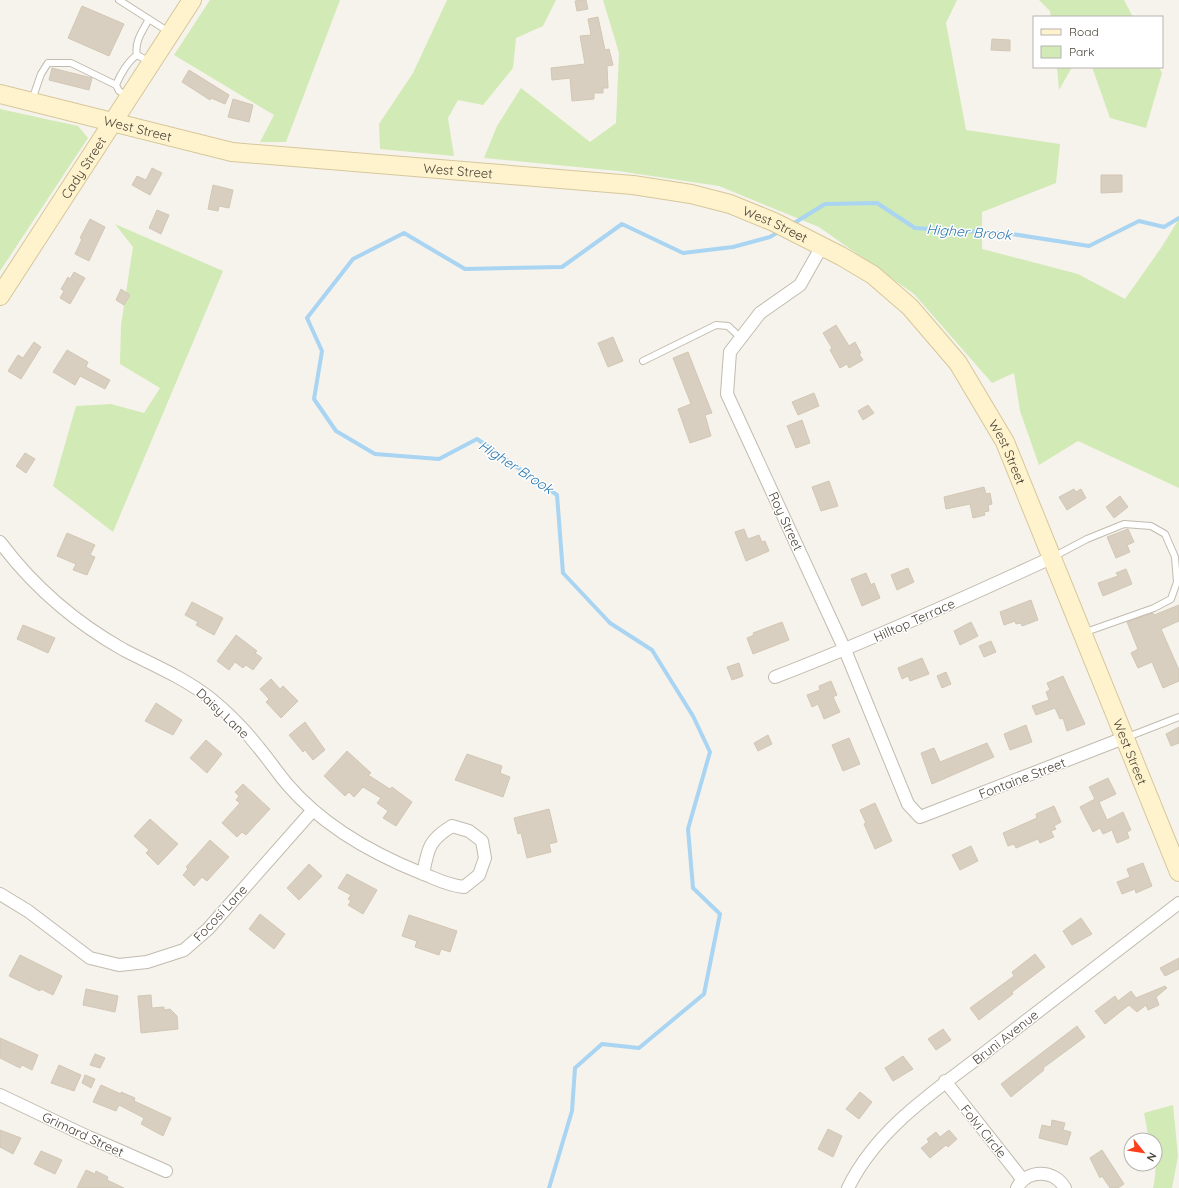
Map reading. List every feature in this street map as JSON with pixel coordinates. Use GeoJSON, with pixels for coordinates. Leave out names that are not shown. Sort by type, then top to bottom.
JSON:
{"type":"FeatureCollection","features":[{"type":"Feature","properties":{"kind":"main road","name":"Cady Street"},"geometry":{"type":"LineString","coordinates":[[0,296],[113,121],[122,91],[144,59],[171,33],[192,0]]}},
{"type":"Feature","properties":{"kind":"main road","name":"West Street"},"geometry":{"type":"LineString","coordinates":[[0,94],[113,121],[232,152],[633,185],[684,193],[730,204],[774,222],[822,246],[873,275],[910,307],[958,363],[1005,442],[1124,738],[1178,865]]}},
{"type":"Feature","properties":{"kind":"street","name":"Roy Street"},"geometry":{"type":"LineString","coordinates":[[822,246],[800,285],[760,313],[730,352],[727,394],[845,650],[908,804],[920,816]]}},
{"type":"Feature","properties":{"kind":"street","name":"Daisy Lane"},"geometry":{"type":"LineString","coordinates":[[0,542],[40,588],[75,618],[123,649],[194,686],[211,699],[233,718],[258,746],[287,784],[313,810],[343,833],[399,865],[448,885],[464,887],[479,875],[485,858],[482,841],[469,831],[452,826],[438,835],[428,851],[423,874]]}},
{"type":"Feature","properties":{"kind":"street","name":"Hilltop Terrace"},"geometry":{"type":"LineString","coordinates":[[775,677],[926,616],[1051,558]]}},
{"type":"Feature","properties":{"kind":"street","name":"Fontaine Street"},"geometry":{"type":"LineString","coordinates":[[920,816],[1124,738]]}},
{"type":"Feature","properties":{"kind":"street","name":"Focosi Lane"},"geometry":{"type":"LineString","coordinates":[[0,894],[28,911],[90,958],[119,964],[147,962],[184,950],[208,928],[313,810]]}},
{"type":"Feature","properties":{"kind":"street","name":"Bruni Avenue"},"geometry":{"type":"LineString","coordinates":[[848,1188],[866,1159],[885,1136],[921,1100],[1179,904]]}},
{"type":"Feature","properties":{"kind":"street","name":"Folvi Circle"},"geometry":{"type":"LineString","coordinates":[[945,1082],[1020,1184],[1037,1174],[1044,1174],[1058,1179],[1065,1188]]}},
{"type":"Feature","properties":{"kind":"street","name":"Grimard Street"},"geometry":{"type":"LineString","coordinates":[[0,1095],[84,1135],[166,1171]]}},
{"type":"Feature","properties":{"kind":"lane"},"geometry":{"type":"LineString","coordinates":[[119,0],[171,33]]}},
{"type":"Feature","properties":{"kind":"lane"},"geometry":{"type":"LineString","coordinates":[[144,59],[135,48],[149,19]]}},
{"type":"Feature","properties":{"kind":"lane"},"geometry":{"type":"LineString","coordinates":[[32,102],[41,74],[48,63],[71,63],[122,91]]}},
{"type":"Feature","properties":{"kind":"lane"},"geometry":{"type":"LineString","coordinates":[[643,361],[716,325],[728,326],[741,338]]}},
{"type":"Feature","properties":{"kind":"lane"},"geometry":{"type":"LineString","coordinates":[[1051,558],[1088,539],[1124,524],[1151,526],[1165,534],[1176,557],[1177,582],[1171,599],[1154,608],[1082,634]]}},
{"type":"Feature","properties":{"kind":"lane"},"geometry":{"type":"LineString","coordinates":[[1124,738],[1179,717]]}},
{"type":"Feature","properties":{"kind":"green space"},"geometry":{"type":"Polygon","coordinates":[[[210,0],[340,0],[286,142],[260,142],[274,115],[174,55],[210,0]]]}},
{"type":"Feature","properties":{"kind":"green space"},"geometry":{"type":"Polygon","coordinates":[[[447,0],[556,0],[543,26],[516,38],[513,68],[483,105],[458,100],[448,118],[454,156],[380,149],[379,124],[413,73],[447,0]]]}},
{"type":"Feature","properties":{"kind":"green space"},"geometry":{"type":"Polygon","coordinates":[[[603,0],[957,0],[946,23],[966,130],[1060,144],[1056,183],[982,212],[982,249],[1078,274],[1125,299],[1161,248],[1179,219],[1179,488],[1078,441],[1039,465],[1020,411],[1014,373],[992,383],[914,294],[819,227],[719,186],[618,171],[484,158],[497,126],[521,88],[590,142],[616,123],[619,53],[603,0]]]}},
{"type":"Feature","properties":{"kind":"green space"},"geometry":{"type":"Polygon","coordinates":[[[1039,0],[1124,0],[1132,16],[1051,16],[1050,11],[1039,0]]]}},
{"type":"Feature","properties":{"kind":"green space"},"geometry":{"type":"Polygon","coordinates":[[[1057,68],[1071,68],[1059,90],[1057,68]]]}},
{"type":"Feature","properties":{"kind":"green space"},"geometry":{"type":"Polygon","coordinates":[[[1092,68],[1160,68],[1162,73],[1146,128],[1110,118],[1092,68]]]}},
{"type":"Feature","properties":{"kind":"green space"},"geometry":{"type":"Polygon","coordinates":[[[0,109],[78,126],[88,138],[0,271],[0,109]]]}},
{"type":"Feature","properties":{"kind":"green space"},"geometry":{"type":"Polygon","coordinates":[[[115,224],[223,271],[113,532],[53,486],[76,406],[111,404],[144,413],[160,388],[120,364],[121,325],[133,247],[115,224]]]}},
{"type":"Feature","properties":{"kind":"green space"},"geometry":{"type":"Polygon","coordinates":[[[1173,1105],[1178,1156],[1172,1188],[1153,1188],[1155,1172],[1163,1172],[1163,1132],[1148,1132],[1144,1113],[1173,1105]]]}},
{"type":"Feature","properties":{"kind":"building"},"geometry":{"type":"Polygon","coordinates":[[[586,0],[588,9],[577,11],[575,1],[586,0]]]}},
{"type":"Feature","properties":{"kind":"building"},"geometry":{"type":"Polygon","coordinates":[[[82,6],[124,24],[109,56],[68,38],[82,6]]]}},
{"type":"Feature","properties":{"kind":"building"},"geometry":{"type":"Polygon","coordinates":[[[598,17],[605,50],[609,49],[613,65],[607,66],[608,88],[603,88],[603,93],[594,93],[594,99],[572,101],[570,78],[552,80],[551,68],[585,64],[580,36],[591,35],[588,19],[598,17]]]}},
{"type":"Feature","properties":{"kind":"building"},"geometry":{"type":"Polygon","coordinates":[[[992,39],[1010,40],[1010,51],[991,50],[992,39]]]}},
{"type":"Feature","properties":{"kind":"building"},"geometry":{"type":"Polygon","coordinates":[[[52,68],[92,78],[89,90],[49,80],[52,68]]]}},
{"type":"Feature","properties":{"kind":"building"},"geometry":{"type":"Polygon","coordinates":[[[189,70],[229,95],[225,104],[211,98],[210,100],[182,82],[189,70]]]}},
{"type":"Feature","properties":{"kind":"building"},"geometry":{"type":"Polygon","coordinates":[[[233,99],[253,105],[249,122],[228,117],[233,99]]]}},
{"type":"Feature","properties":{"kind":"building"},"geometry":{"type":"Polygon","coordinates":[[[152,168],[162,173],[150,195],[132,185],[137,176],[146,180],[152,168]]]}},
{"type":"Feature","properties":{"kind":"building"},"geometry":{"type":"Polygon","coordinates":[[[1101,175],[1122,175],[1122,192],[1101,193],[1101,175]]]}},
{"type":"Feature","properties":{"kind":"building"},"geometry":{"type":"Polygon","coordinates":[[[213,185],[233,190],[229,208],[219,206],[218,211],[208,209],[213,185]]]}},
{"type":"Feature","properties":{"kind":"building"},"geometry":{"type":"Polygon","coordinates":[[[157,210],[169,215],[161,234],[149,228],[157,210]]]}},
{"type":"Feature","properties":{"kind":"building"},"geometry":{"type":"Polygon","coordinates":[[[90,219],[105,227],[89,261],[75,254],[82,239],[80,238],[90,219]]]}},
{"type":"Feature","properties":{"kind":"building"},"geometry":{"type":"Polygon","coordinates":[[[74,272],[85,278],[70,304],[60,298],[64,291],[61,289],[68,277],[70,279],[74,272]]]}},
{"type":"Feature","properties":{"kind":"building"},"geometry":{"type":"Polygon","coordinates":[[[121,289],[130,295],[124,305],[116,300],[121,289]]]}},
{"type":"Feature","properties":{"kind":"building"},"geometry":{"type":"Polygon","coordinates":[[[836,325],[849,346],[855,342],[861,353],[859,354],[863,360],[849,368],[847,364],[840,368],[830,350],[832,348],[823,333],[836,325]]]}},
{"type":"Feature","properties":{"kind":"building"},"geometry":{"type":"Polygon","coordinates":[[[613,337],[623,361],[608,367],[598,343],[613,337]]]}},
{"type":"Feature","properties":{"kind":"building"},"geometry":{"type":"Polygon","coordinates":[[[34,342],[41,347],[21,379],[8,371],[18,355],[23,358],[34,342]]]}},
{"type":"Feature","properties":{"kind":"building"},"geometry":{"type":"Polygon","coordinates":[[[67,350],[88,362],[86,367],[110,380],[105,389],[80,376],[75,385],[53,372],[67,350]]]}},
{"type":"Feature","properties":{"kind":"building"},"geometry":{"type":"Polygon","coordinates":[[[688,352],[712,413],[705,415],[711,436],[690,443],[678,409],[691,404],[673,358],[688,352]]]}},
{"type":"Feature","properties":{"kind":"building"},"geometry":{"type":"Polygon","coordinates":[[[814,393],[819,406],[798,415],[792,402],[814,393]]]}},
{"type":"Feature","properties":{"kind":"building"},"geometry":{"type":"Polygon","coordinates":[[[868,405],[874,413],[863,420],[858,411],[868,405]]]}},
{"type":"Feature","properties":{"kind":"building"},"geometry":{"type":"Polygon","coordinates":[[[802,420],[810,443],[796,448],[787,426],[802,420]]]}},
{"type":"Feature","properties":{"kind":"building"},"geometry":{"type":"Polygon","coordinates":[[[25,453],[35,459],[26,473],[16,466],[25,453]]]}},
{"type":"Feature","properties":{"kind":"building"},"geometry":{"type":"Polygon","coordinates":[[[829,481],[838,506],[821,511],[812,487],[829,481]]]}},
{"type":"Feature","properties":{"kind":"building"},"geometry":{"type":"Polygon","coordinates":[[[984,487],[986,494],[990,493],[992,504],[988,505],[989,511],[984,512],[985,515],[973,518],[970,504],[946,509],[944,497],[984,487]]]}},
{"type":"Feature","properties":{"kind":"building"},"geometry":{"type":"Polygon","coordinates":[[[1074,489],[1076,492],[1081,489],[1086,498],[1067,510],[1059,497],[1074,489]]]}},
{"type":"Feature","properties":{"kind":"building"},"geometry":{"type":"Polygon","coordinates":[[[1120,496],[1128,507],[1114,518],[1106,507],[1120,496]]]}},
{"type":"Feature","properties":{"kind":"building"},"geometry":{"type":"Polygon","coordinates":[[[744,529],[748,539],[759,535],[762,542],[765,541],[769,551],[746,561],[735,532],[744,529]]]}},
{"type":"Feature","properties":{"kind":"building"},"geometry":{"type":"Polygon","coordinates":[[[1128,529],[1134,542],[1127,545],[1130,552],[1116,558],[1107,537],[1128,529]]]}},
{"type":"Feature","properties":{"kind":"building"},"geometry":{"type":"Polygon","coordinates":[[[67,533],[95,545],[90,555],[95,557],[87,575],[73,570],[76,564],[57,556],[67,533]]]}},
{"type":"Feature","properties":{"kind":"building"},"geometry":{"type":"Polygon","coordinates":[[[908,568],[914,582],[897,590],[891,575],[908,568]]]}},
{"type":"Feature","properties":{"kind":"building"},"geometry":{"type":"Polygon","coordinates":[[[1126,569],[1132,584],[1103,596],[1098,583],[1118,576],[1116,573],[1126,569]]]}},
{"type":"Feature","properties":{"kind":"building"},"geometry":{"type":"Polygon","coordinates":[[[866,573],[871,585],[874,583],[880,598],[862,606],[851,579],[866,573]]]}},
{"type":"Feature","properties":{"kind":"building"},"geometry":{"type":"Polygon","coordinates":[[[1031,600],[1038,620],[1022,626],[1021,623],[1016,624],[1015,621],[1004,625],[1000,612],[1031,600]]]}},
{"type":"Feature","properties":{"kind":"building"},"geometry":{"type":"Polygon","coordinates":[[[192,602],[223,618],[214,635],[196,625],[198,622],[185,615],[192,602]]]}},
{"type":"Feature","properties":{"kind":"building"},"geometry":{"type":"Polygon","coordinates":[[[1179,605],[1179,621],[1161,629],[1179,670],[1179,681],[1163,688],[1152,662],[1138,668],[1131,653],[1138,649],[1127,622],[1153,613],[1154,615],[1179,605]]]}},
{"type":"Feature","properties":{"kind":"building"},"geometry":{"type":"Polygon","coordinates":[[[782,622],[789,640],[753,654],[747,638],[754,635],[753,633],[782,622]]]}},
{"type":"Feature","properties":{"kind":"building"},"geometry":{"type":"Polygon","coordinates":[[[971,622],[978,636],[960,645],[954,631],[971,622]]]}},
{"type":"Feature","properties":{"kind":"building"},"geometry":{"type":"Polygon","coordinates":[[[23,625],[55,638],[48,653],[17,639],[23,625]]]}},
{"type":"Feature","properties":{"kind":"building"},"geometry":{"type":"Polygon","coordinates":[[[236,635],[257,651],[255,653],[262,658],[253,670],[246,665],[243,668],[235,662],[229,670],[217,661],[236,635]]]}},
{"type":"Feature","properties":{"kind":"building"},"geometry":{"type":"Polygon","coordinates":[[[991,641],[996,652],[984,657],[979,646],[991,641]]]}},
{"type":"Feature","properties":{"kind":"building"},"geometry":{"type":"Polygon","coordinates":[[[922,658],[929,674],[910,681],[908,676],[902,679],[898,668],[922,658]]]}},
{"type":"Feature","properties":{"kind":"building"},"geometry":{"type":"Polygon","coordinates":[[[739,663],[743,676],[732,680],[727,667],[739,663]]]}},
{"type":"Feature","properties":{"kind":"building"},"geometry":{"type":"Polygon","coordinates":[[[946,672],[951,684],[942,688],[937,676],[946,672]]]}},
{"type":"Feature","properties":{"kind":"building"},"geometry":{"type":"Polygon","coordinates":[[[1063,676],[1085,724],[1067,731],[1063,718],[1060,719],[1055,708],[1036,715],[1032,706],[1049,700],[1046,692],[1050,690],[1047,683],[1063,676]]]}},
{"type":"Feature","properties":{"kind":"building"},"geometry":{"type":"Polygon","coordinates":[[[271,679],[280,689],[283,686],[298,701],[281,718],[266,702],[269,699],[260,689],[271,679]]]}},
{"type":"Feature","properties":{"kind":"building"},"geometry":{"type":"Polygon","coordinates":[[[831,681],[837,695],[833,697],[840,712],[824,719],[818,704],[812,707],[807,695],[820,690],[819,686],[831,681]]]}},
{"type":"Feature","properties":{"kind":"building"},"geometry":{"type":"Polygon","coordinates":[[[156,703],[182,720],[173,735],[145,721],[156,703]]]}},
{"type":"Feature","properties":{"kind":"building"},"geometry":{"type":"Polygon","coordinates":[[[305,722],[325,750],[313,760],[305,750],[303,752],[289,735],[305,722]]]}},
{"type":"Feature","properties":{"kind":"building"},"geometry":{"type":"Polygon","coordinates":[[[1026,725],[1032,742],[1010,750],[1004,734],[1026,725]]]}},
{"type":"Feature","properties":{"kind":"building"},"geometry":{"type":"Polygon","coordinates":[[[1179,727],[1179,743],[1171,746],[1166,734],[1179,727]]]}},
{"type":"Feature","properties":{"kind":"building"},"geometry":{"type":"Polygon","coordinates":[[[768,735],[772,744],[758,751],[754,743],[768,735]]]}},
{"type":"Feature","properties":{"kind":"building"},"geometry":{"type":"Polygon","coordinates":[[[849,738],[860,764],[843,771],[832,745],[849,738]]]}},
{"type":"Feature","properties":{"kind":"building"},"geometry":{"type":"Polygon","coordinates":[[[206,740],[222,754],[207,773],[190,758],[206,740]]]}},
{"type":"Feature","properties":{"kind":"building"},"geometry":{"type":"Polygon","coordinates":[[[987,743],[994,757],[932,784],[921,753],[934,748],[940,762],[987,743]]]}},
{"type":"Feature","properties":{"kind":"building"},"geometry":{"type":"Polygon","coordinates":[[[347,751],[371,773],[368,775],[390,789],[392,787],[412,802],[396,826],[383,818],[388,811],[377,803],[381,798],[363,787],[354,797],[349,792],[345,796],[324,776],[347,751]]]}},
{"type":"Feature","properties":{"kind":"building"},"geometry":{"type":"Polygon","coordinates":[[[467,754],[502,766],[500,773],[510,777],[503,797],[455,780],[467,754]]]}},
{"type":"Feature","properties":{"kind":"building"},"geometry":{"type":"Polygon","coordinates":[[[1108,778],[1116,794],[1099,802],[1107,820],[1123,812],[1131,830],[1127,832],[1129,838],[1117,843],[1112,830],[1103,834],[1100,828],[1093,832],[1080,807],[1095,799],[1089,787],[1108,778]]]}},
{"type":"Feature","properties":{"kind":"building"},"geometry":{"type":"Polygon","coordinates":[[[243,784],[270,809],[246,835],[242,832],[237,837],[222,823],[240,803],[236,800],[239,796],[235,792],[243,784]]]}},
{"type":"Feature","properties":{"kind":"building"},"geometry":{"type":"Polygon","coordinates":[[[875,803],[892,841],[875,849],[864,824],[866,823],[860,810],[875,803]]]}},
{"type":"Feature","properties":{"kind":"building"},"geometry":{"type":"Polygon","coordinates":[[[1054,806],[1061,822],[1054,826],[1056,829],[1051,831],[1054,837],[1040,843],[1038,839],[1016,848],[1014,844],[1008,846],[1003,833],[1037,818],[1036,814],[1054,806]]]}},
{"type":"Feature","properties":{"kind":"building"},"geometry":{"type":"Polygon","coordinates":[[[549,809],[557,842],[549,844],[551,852],[527,858],[521,833],[518,834],[514,818],[549,809]]]}},
{"type":"Feature","properties":{"kind":"building"},"geometry":{"type":"Polygon","coordinates":[[[150,819],[178,844],[158,865],[146,853],[149,850],[134,836],[150,819]]]}},
{"type":"Feature","properties":{"kind":"building"},"geometry":{"type":"Polygon","coordinates":[[[210,840],[229,857],[207,881],[202,877],[194,886],[183,875],[188,869],[186,867],[210,840]]]}},
{"type":"Feature","properties":{"kind":"building"},"geometry":{"type":"Polygon","coordinates":[[[971,846],[978,861],[960,870],[952,855],[971,846]]]}},
{"type":"Feature","properties":{"kind":"building"},"geometry":{"type":"Polygon","coordinates":[[[1143,863],[1152,886],[1136,893],[1135,889],[1122,894],[1117,882],[1130,877],[1127,869],[1143,863]]]}},
{"type":"Feature","properties":{"kind":"building"},"geometry":{"type":"Polygon","coordinates":[[[309,864],[322,876],[299,900],[287,888],[309,864]]]}},
{"type":"Feature","properties":{"kind":"building"},"geometry":{"type":"Polygon","coordinates":[[[347,874],[377,890],[363,914],[348,905],[351,901],[348,899],[351,895],[338,888],[347,874]]]}},
{"type":"Feature","properties":{"kind":"building"},"geometry":{"type":"Polygon","coordinates":[[[260,914],[285,934],[274,949],[249,929],[260,914]]]}},
{"type":"Feature","properties":{"kind":"building"},"geometry":{"type":"Polygon","coordinates":[[[409,915],[457,931],[450,952],[441,949],[439,955],[415,947],[417,941],[402,936],[409,915]]]}},
{"type":"Feature","properties":{"kind":"building"},"geometry":{"type":"Polygon","coordinates":[[[1081,918],[1092,934],[1072,945],[1063,931],[1081,918]]]}},
{"type":"Feature","properties":{"kind":"building"},"geometry":{"type":"Polygon","coordinates":[[[1035,954],[1045,967],[979,1020],[970,1008],[1014,976],[1012,972],[1035,954]]]}},
{"type":"Feature","properties":{"kind":"building"},"geometry":{"type":"Polygon","coordinates":[[[20,955],[62,976],[53,995],[41,989],[40,991],[9,976],[20,955]]]}},
{"type":"Feature","properties":{"kind":"building"},"geometry":{"type":"Polygon","coordinates":[[[1179,958],[1179,969],[1165,976],[1160,968],[1179,958]]]}},
{"type":"Feature","properties":{"kind":"building"},"geometry":{"type":"Polygon","coordinates":[[[1165,986],[1167,988],[1156,997],[1159,1005],[1148,1010],[1146,1005],[1137,1012],[1129,1005],[1105,1024],[1095,1011],[1115,996],[1118,1001],[1131,991],[1136,998],[1165,986]]]}},
{"type":"Feature","properties":{"kind":"building"},"geometry":{"type":"Polygon","coordinates":[[[86,989],[118,996],[115,1012],[83,1005],[86,989]]]}},
{"type":"Feature","properties":{"kind":"building"},"geometry":{"type":"Polygon","coordinates":[[[151,995],[152,1008],[164,1007],[164,1010],[170,1009],[177,1016],[178,1029],[141,1033],[138,996],[151,995]]]}},
{"type":"Feature","properties":{"kind":"building"},"geometry":{"type":"Polygon","coordinates":[[[1077,1026],[1085,1037],[1043,1068],[1044,1070],[1011,1097],[1001,1084],[1077,1026]]]}},
{"type":"Feature","properties":{"kind":"building"},"geometry":{"type":"Polygon","coordinates":[[[943,1029],[951,1040],[936,1050],[928,1039],[943,1029]]]}},
{"type":"Feature","properties":{"kind":"building"},"geometry":{"type":"Polygon","coordinates":[[[0,1038],[38,1055],[32,1070],[22,1065],[20,1068],[0,1058],[0,1038]]]}},
{"type":"Feature","properties":{"kind":"building"},"geometry":{"type":"Polygon","coordinates":[[[95,1054],[105,1058],[100,1068],[90,1065],[95,1054]]]}},
{"type":"Feature","properties":{"kind":"building"},"geometry":{"type":"Polygon","coordinates":[[[903,1056],[913,1069],[893,1081],[885,1068],[903,1056]]]}},
{"type":"Feature","properties":{"kind":"building"},"geometry":{"type":"Polygon","coordinates":[[[59,1065],[81,1075],[74,1091],[51,1083],[59,1065]]]}},
{"type":"Feature","properties":{"kind":"building"},"geometry":{"type":"Polygon","coordinates":[[[85,1075],[95,1079],[91,1088],[82,1083],[85,1075]]]}},
{"type":"Feature","properties":{"kind":"building"},"geometry":{"type":"Polygon","coordinates":[[[101,1085],[121,1094],[121,1092],[135,1098],[134,1101],[171,1118],[163,1136],[141,1124],[144,1118],[119,1105],[116,1111],[93,1102],[101,1085]]]}},
{"type":"Feature","properties":{"kind":"building"},"geometry":{"type":"Polygon","coordinates":[[[860,1092],[872,1102],[859,1119],[846,1109],[860,1092]]]}},
{"type":"Feature","properties":{"kind":"building"},"geometry":{"type":"Polygon","coordinates":[[[1052,1120],[1065,1123],[1063,1130],[1071,1132],[1067,1145],[1039,1138],[1042,1125],[1051,1127],[1052,1120]]]}},
{"type":"Feature","properties":{"kind":"building"},"geometry":{"type":"Polygon","coordinates":[[[828,1129],[842,1136],[833,1157],[818,1149],[828,1129]]]}},
{"type":"Feature","properties":{"kind":"building"},"geometry":{"type":"Polygon","coordinates":[[[0,1130],[21,1138],[13,1154],[0,1147],[0,1130]]]}},
{"type":"Feature","properties":{"kind":"building"},"geometry":{"type":"Polygon","coordinates":[[[949,1130],[957,1139],[948,1147],[946,1145],[930,1158],[921,1148],[929,1142],[927,1139],[936,1132],[940,1137],[949,1130]]]}},
{"type":"Feature","properties":{"kind":"building"},"geometry":{"type":"Polygon","coordinates":[[[1102,1150],[1124,1184],[1118,1188],[1110,1188],[1102,1176],[1100,1178],[1090,1158],[1102,1150]]]}},
{"type":"Feature","properties":{"kind":"building"},"geometry":{"type":"Polygon","coordinates":[[[41,1151],[62,1160],[55,1174],[34,1164],[41,1151]]]}},
{"type":"Feature","properties":{"kind":"building"},"geometry":{"type":"Polygon","coordinates":[[[86,1170],[95,1174],[96,1171],[108,1177],[107,1180],[124,1188],[77,1188],[86,1170]]]}},
{"type":"Feature","properties":{"kind":"waterway","name":"Higher Brook"},"geometry":{"type":"LineString","coordinates":[[791,225],[825,204],[877,203],[915,228],[1012,234],[1089,246],[1139,221],[1164,227],[1179,218]]}},
{"type":"Feature","properties":{"kind":"waterway","name":"Higher Brook"},"geometry":{"type":"LineString","coordinates":[[549,1188],[572,1111],[575,1068],[602,1044],[639,1048],[704,994],[720,914],[693,888],[688,829],[710,752],[693,716],[652,650],[610,623],[563,573],[557,495],[477,439],[439,459],[375,454],[336,431],[314,399],[322,351],[307,318],[353,259],[404,233],[465,269],[562,267],[622,224],[683,253],[733,247],[770,237],[780,231]]}}]}
